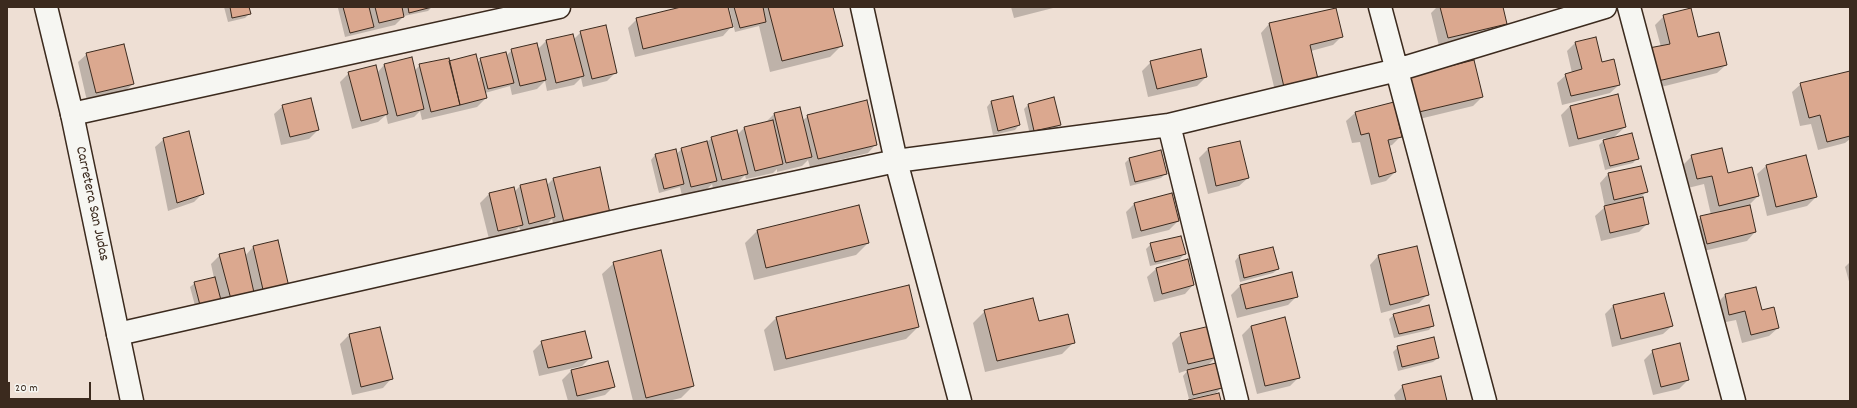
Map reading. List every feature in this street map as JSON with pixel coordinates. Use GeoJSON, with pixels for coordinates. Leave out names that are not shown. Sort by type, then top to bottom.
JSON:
{"type":"FeatureCollection","features":[{"type":"Feature","properties":{"kind":"street","name":"Carretera San Judas"},"geometry":{"type":"LineString","coordinates":[[46,7],[72,114],[132,401]]}},
{"type":"Feature","properties":{"kind":"street"},"geometry":{"type":"LineString","coordinates":[[72,114],[559,7]]}},
{"type":"Feature","properties":{"kind":"street"},"geometry":{"type":"LineString","coordinates":[[862,7],[896,161],[960,401]]}},
{"type":"Feature","properties":{"kind":"street"},"geometry":{"type":"LineString","coordinates":[[1380,7],[1485,401]]}},
{"type":"Feature","properties":{"kind":"street"},"geometry":{"type":"LineString","coordinates":[[118,334],[630,218],[896,161],[1169,125],[1397,70],[1605,7]]}},
{"type":"Feature","properties":{"kind":"street"},"geometry":{"type":"LineString","coordinates":[[1629,7],[1734,401]]}},
{"type":"Feature","properties":{"kind":"street"},"geometry":{"type":"LineString","coordinates":[[1169,125],[1237,401]]}},
{"type":"Feature","properties":{"kind":"building"},"geometry":{"type":"Polygon","coordinates":[[[230,7],[249,7],[251,14],[232,18],[230,7]]]}},
{"type":"Feature","properties":{"kind":"building"},"geometry":{"type":"Polygon","coordinates":[[[343,7],[369,7],[374,27],[350,33],[343,7]]]}},
{"type":"Feature","properties":{"kind":"building"},"geometry":{"type":"Polygon","coordinates":[[[375,7],[402,7],[404,17],[379,23],[375,7]]]}},
{"type":"Feature","properties":{"kind":"building"},"geometry":{"type":"Polygon","coordinates":[[[408,7],[432,7],[409,13],[408,7]]]}},
{"type":"Feature","properties":{"kind":"building"},"geometry":{"type":"Polygon","coordinates":[[[681,7],[728,7],[733,27],[643,49],[636,18],[681,7]]]}},
{"type":"Feature","properties":{"kind":"building"},"geometry":{"type":"Polygon","coordinates":[[[734,7],[763,7],[766,22],[740,28],[734,7]]]}},
{"type":"Feature","properties":{"kind":"building"},"geometry":{"type":"Polygon","coordinates":[[[768,7],[833,7],[843,46],[782,61],[768,7]]]}},
{"type":"Feature","properties":{"kind":"building"},"geometry":{"type":"Polygon","coordinates":[[[1440,7],[1503,7],[1507,24],[1448,38],[1440,7]]]}},
{"type":"Feature","properties":{"kind":"building"},"geometry":{"type":"Polygon","coordinates":[[[1336,8],[1343,37],[1310,45],[1318,79],[1284,87],[1269,23],[1336,8]]]}},
{"type":"Feature","properties":{"kind":"building"},"geometry":{"type":"Polygon","coordinates":[[[1691,8],[1698,37],[1719,32],[1727,65],[1658,81],[1649,48],[1670,44],[1663,15],[1691,8]]]}},
{"type":"Feature","properties":{"kind":"building"},"geometry":{"type":"Polygon","coordinates":[[[606,25],[617,73],[592,79],[580,31],[606,25]]]}},
{"type":"Feature","properties":{"kind":"building"},"geometry":{"type":"Polygon","coordinates":[[[573,34],[584,76],[556,83],[546,40],[573,34]]]}},
{"type":"Feature","properties":{"kind":"building"},"geometry":{"type":"Polygon","coordinates":[[[1596,37],[1602,62],[1614,59],[1620,85],[1571,96],[1565,74],[1582,69],[1575,42],[1596,37]]]}},
{"type":"Feature","properties":{"kind":"building"},"geometry":{"type":"Polygon","coordinates":[[[537,43],[546,80],[520,86],[511,49],[537,43]]]}},
{"type":"Feature","properties":{"kind":"building"},"geometry":{"type":"Polygon","coordinates":[[[124,44],[134,84],[96,93],[86,53],[124,44]]]}},
{"type":"Feature","properties":{"kind":"building"},"geometry":{"type":"Polygon","coordinates":[[[1201,49],[1207,77],[1157,89],[1150,61],[1201,49]]]}},
{"type":"Feature","properties":{"kind":"building"},"geometry":{"type":"Polygon","coordinates":[[[506,52],[514,83],[488,89],[480,58],[506,52]]]}},
{"type":"Feature","properties":{"kind":"building"},"geometry":{"type":"Polygon","coordinates":[[[476,54],[487,98],[460,105],[449,61],[476,54]]]}},
{"type":"Feature","properties":{"kind":"building"},"geometry":{"type":"Polygon","coordinates":[[[412,57],[424,109],[397,116],[384,64],[412,57]]]}},
{"type":"Feature","properties":{"kind":"building"},"geometry":{"type":"Polygon","coordinates":[[[449,58],[460,105],[431,112],[419,64],[449,58]]]}},
{"type":"Feature","properties":{"kind":"building"},"geometry":{"type":"Polygon","coordinates":[[[1474,60],[1483,97],[1419,112],[1410,76],[1474,60]]]}},
{"type":"Feature","properties":{"kind":"building"},"geometry":{"type":"Polygon","coordinates":[[[376,65],[388,114],[361,121],[348,72],[376,65]]]}},
{"type":"Feature","properties":{"kind":"building"},"geometry":{"type":"Polygon","coordinates":[[[1850,71],[1850,136],[1827,142],[1820,115],[1809,118],[1800,83],[1850,71]]]}},
{"type":"Feature","properties":{"kind":"building"},"geometry":{"type":"Polygon","coordinates":[[[1618,94],[1626,127],[1578,139],[1570,106],[1618,94]]]}},
{"type":"Feature","properties":{"kind":"building"},"geometry":{"type":"Polygon","coordinates":[[[1013,96],[1020,125],[998,131],[991,101],[1013,96]]]}},
{"type":"Feature","properties":{"kind":"building"},"geometry":{"type":"Polygon","coordinates":[[[1054,97],[1061,125],[1034,131],[1028,104],[1054,97]]]}},
{"type":"Feature","properties":{"kind":"building"},"geometry":{"type":"Polygon","coordinates":[[[311,98],[319,130],[290,137],[282,105],[311,98]]]}},
{"type":"Feature","properties":{"kind":"building"},"geometry":{"type":"Polygon","coordinates":[[[867,100],[877,145],[818,159],[807,115],[867,100]]]}},
{"type":"Feature","properties":{"kind":"building"},"geometry":{"type":"Polygon","coordinates":[[[1394,102],[1402,137],[1388,140],[1396,172],[1379,177],[1369,133],[1361,135],[1355,112],[1394,102]]]}},
{"type":"Feature","properties":{"kind":"building"},"geometry":{"type":"Polygon","coordinates":[[[800,107],[812,157],[786,163],[774,113],[800,107]]]}},
{"type":"Feature","properties":{"kind":"building"},"geometry":{"type":"Polygon","coordinates":[[[773,120],[783,164],[755,171],[744,127],[773,120]]]}},
{"type":"Feature","properties":{"kind":"building"},"geometry":{"type":"Polygon","coordinates":[[[737,130],[748,174],[722,180],[711,137],[737,130]]]}},
{"type":"Feature","properties":{"kind":"building"},"geometry":{"type":"Polygon","coordinates":[[[189,131],[204,194],[177,203],[163,138],[189,131]]]}},
{"type":"Feature","properties":{"kind":"building"},"geometry":{"type":"Polygon","coordinates":[[[1632,133],[1639,159],[1610,166],[1603,140],[1632,133]]]}},
{"type":"Feature","properties":{"kind":"building"},"geometry":{"type":"Polygon","coordinates":[[[707,141],[717,181],[691,187],[681,148],[707,141]]]}},
{"type":"Feature","properties":{"kind":"building"},"geometry":{"type":"Polygon","coordinates":[[[1240,141],[1249,178],[1216,186],[1208,148],[1240,141]]]}},
{"type":"Feature","properties":{"kind":"building"},"geometry":{"type":"Polygon","coordinates":[[[1722,148],[1728,173],[1752,167],[1759,196],[1719,206],[1712,176],[1697,179],[1691,155],[1722,148]]]}},
{"type":"Feature","properties":{"kind":"building"},"geometry":{"type":"Polygon","coordinates":[[[676,149],[684,184],[664,189],[655,154],[676,149]]]}},
{"type":"Feature","properties":{"kind":"building"},"geometry":{"type":"Polygon","coordinates":[[[1161,150],[1167,174],[1135,182],[1129,158],[1161,150]]]}},
{"type":"Feature","properties":{"kind":"building"},"geometry":{"type":"Polygon","coordinates":[[[1806,155],[1817,197],[1776,207],[1766,165],[1806,155]]]}},
{"type":"Feature","properties":{"kind":"building"},"geometry":{"type":"Polygon","coordinates":[[[1641,166],[1648,192],[1614,200],[1608,173],[1641,166]]]}},
{"type":"Feature","properties":{"kind":"building"},"geometry":{"type":"Polygon","coordinates":[[[600,167],[611,218],[565,226],[553,178],[600,167]]]}},
{"type":"Feature","properties":{"kind":"building"},"geometry":{"type":"Polygon","coordinates":[[[546,179],[555,217],[529,224],[520,185],[546,179]]]}},
{"type":"Feature","properties":{"kind":"building"},"geometry":{"type":"Polygon","coordinates":[[[514,187],[523,225],[498,231],[489,193],[514,187]]]}},
{"type":"Feature","properties":{"kind":"building"},"geometry":{"type":"Polygon","coordinates":[[[1172,193],[1179,221],[1141,231],[1134,203],[1172,193]]]}},
{"type":"Feature","properties":{"kind":"building"},"geometry":{"type":"Polygon","coordinates":[[[1643,197],[1649,224],[1610,233],[1604,206],[1643,197]]]}},
{"type":"Feature","properties":{"kind":"building"},"geometry":{"type":"Polygon","coordinates":[[[859,205],[869,243],[766,268],[757,230],[859,205]]]}},
{"type":"Feature","properties":{"kind":"building"},"geometry":{"type":"Polygon","coordinates":[[[1750,205],[1756,232],[1707,244],[1700,216],[1750,205]]]}},
{"type":"Feature","properties":{"kind":"building"},"geometry":{"type":"Polygon","coordinates":[[[1181,236],[1186,254],[1155,262],[1150,243],[1181,236]]]}},
{"type":"Feature","properties":{"kind":"building"},"geometry":{"type":"Polygon","coordinates":[[[278,240],[289,287],[264,294],[253,246],[278,240]]]}},
{"type":"Feature","properties":{"kind":"building"},"geometry":{"type":"Polygon","coordinates":[[[1417,246],[1429,295],[1390,305],[1378,255],[1417,246]]]}},
{"type":"Feature","properties":{"kind":"building"},"geometry":{"type":"Polygon","coordinates":[[[1273,247],[1279,269],[1244,278],[1239,255],[1273,247]]]}},
{"type":"Feature","properties":{"kind":"building"},"geometry":{"type":"Polygon","coordinates":[[[244,248],[255,297],[232,303],[219,254],[244,248]]]}},
{"type":"Feature","properties":{"kind":"building"},"geometry":{"type":"Polygon","coordinates":[[[661,250],[694,386],[646,398],[613,262],[661,250]]]}},
{"type":"Feature","properties":{"kind":"building"},"geometry":{"type":"Polygon","coordinates":[[[1188,259],[1194,285],[1162,294],[1156,268],[1188,259]]]}},
{"type":"Feature","properties":{"kind":"building"},"geometry":{"type":"Polygon","coordinates":[[[1292,272],[1298,297],[1246,309],[1240,285],[1292,272]]]}},
{"type":"Feature","properties":{"kind":"building"},"geometry":{"type":"Polygon","coordinates":[[[215,277],[222,304],[201,309],[194,282],[215,277]]]}},
{"type":"Feature","properties":{"kind":"building"},"geometry":{"type":"Polygon","coordinates":[[[909,285],[919,327],[786,359],[776,317],[909,285]]]}},
{"type":"Feature","properties":{"kind":"building"},"geometry":{"type":"Polygon","coordinates":[[[1756,287],[1762,310],[1774,307],[1779,328],[1751,335],[1745,311],[1729,315],[1725,294],[1756,287]]]}},
{"type":"Feature","properties":{"kind":"building"},"geometry":{"type":"Polygon","coordinates":[[[1664,293],[1673,326],[1621,339],[1613,305],[1664,293]]]}},
{"type":"Feature","properties":{"kind":"building"},"geometry":{"type":"Polygon","coordinates":[[[1033,298],[1039,321],[1068,314],[1075,343],[997,361],[984,310],[1033,298]]]}},
{"type":"Feature","properties":{"kind":"building"},"geometry":{"type":"Polygon","coordinates":[[[1429,305],[1434,326],[1399,334],[1393,314],[1429,305]]]}},
{"type":"Feature","properties":{"kind":"building"},"geometry":{"type":"Polygon","coordinates":[[[1285,317],[1300,378],[1265,386],[1251,326],[1285,317]]]}},
{"type":"Feature","properties":{"kind":"building"},"geometry":{"type":"Polygon","coordinates":[[[1210,326],[1218,357],[1188,364],[1180,333],[1210,326]]]}},
{"type":"Feature","properties":{"kind":"building"},"geometry":{"type":"Polygon","coordinates":[[[380,327],[393,379],[361,387],[349,334],[380,327]]]}},
{"type":"Feature","properties":{"kind":"building"},"geometry":{"type":"Polygon","coordinates":[[[585,331],[592,358],[548,368],[541,341],[585,331]]]}},
{"type":"Feature","properties":{"kind":"building"},"geometry":{"type":"Polygon","coordinates":[[[1434,337],[1439,358],[1402,367],[1397,346],[1434,337]]]}},
{"type":"Feature","properties":{"kind":"building"},"geometry":{"type":"Polygon","coordinates":[[[1680,343],[1689,380],[1661,387],[1652,350],[1680,343]]]}},
{"type":"Feature","properties":{"kind":"building"},"geometry":{"type":"Polygon","coordinates":[[[608,361],[615,387],[577,396],[571,370],[608,361]]]}},
{"type":"Feature","properties":{"kind":"building"},"geometry":{"type":"Polygon","coordinates":[[[1216,363],[1222,388],[1193,395],[1187,370],[1216,363]]]}},
{"type":"Feature","properties":{"kind":"building"},"geometry":{"type":"Polygon","coordinates":[[[1441,376],[1447,401],[1406,401],[1402,385],[1441,376]]]}},
{"type":"Feature","properties":{"kind":"building"},"geometry":{"type":"Polygon","coordinates":[[[1219,393],[1221,401],[1188,401],[1188,400],[1219,393]]]}}]}
